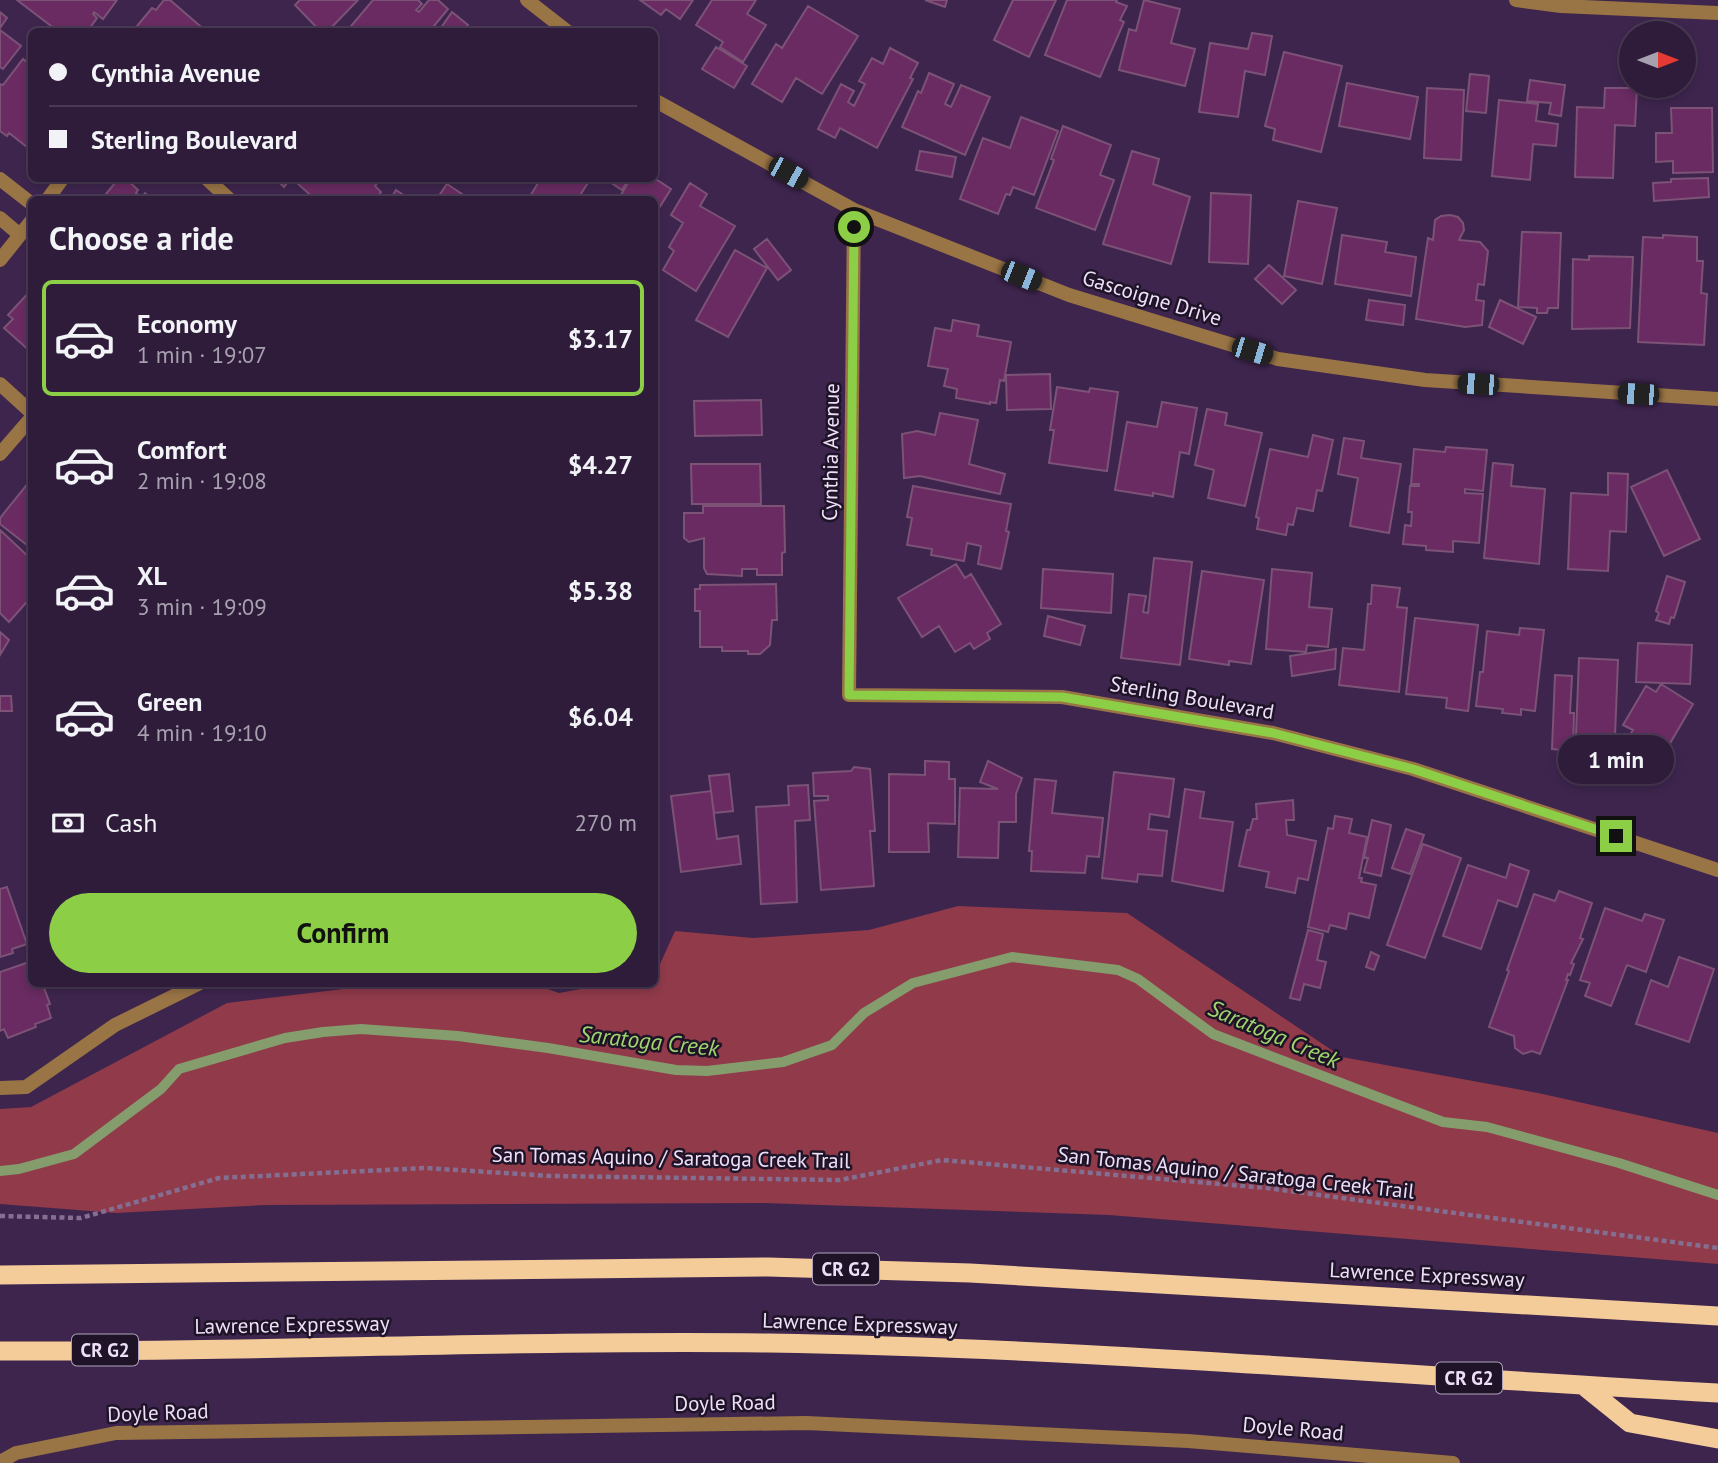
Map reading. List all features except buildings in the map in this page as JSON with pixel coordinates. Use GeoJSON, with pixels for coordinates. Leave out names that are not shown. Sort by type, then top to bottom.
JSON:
{"type":"FeatureCollection","features":[{"type":"Feature","properties":{"kind":"highway","name":"Lawrence Expressway"},"geometry":{"type":"LineString","coordinates":[[0,1275],[768,1267],[998,1274],[1718,1316]]}},
{"type":"Feature","properties":{"kind":"highway","name":"Lawrence Expressway"},"geometry":{"type":"LineString","coordinates":[[0,1352],[630,1342],[773,1343],[1144,1358],[1718,1393]]}},
{"type":"Feature","properties":{"kind":"highway"},"geometry":{"type":"LineString","coordinates":[[1584,1386],[1629,1423],[1718,1439]]}},
{"type":"Feature","properties":{"kind":"street"},"geometry":{"type":"LineString","coordinates":[[527,0],[563,28]]}},
{"type":"Feature","properties":{"kind":"street"},"geometry":{"type":"LineString","coordinates":[[1516,0],[1561,6],[1718,13]]}},
{"type":"Feature","properties":{"kind":"street","name":"Gascoigne Drive"},"geometry":{"type":"LineString","coordinates":[[658,102],[854,210],[1069,295],[1278,359],[1424,380],[1718,398]]}},
{"type":"Feature","properties":{"kind":"street"},"geometry":{"type":"LineString","coordinates":[[0,179],[28,201]]}},
{"type":"Feature","properties":{"kind":"street"},"geometry":{"type":"LineString","coordinates":[[210,182],[226,196]]}},
{"type":"Feature","properties":{"kind":"street","name":"Cynthia Avenue"},"geometry":{"type":"LineString","coordinates":[[849,695],[854,210]]}},
{"type":"Feature","properties":{"kind":"street"},"geometry":{"type":"LineString","coordinates":[[0,218],[20,235]]}},
{"type":"Feature","properties":{"kind":"street"},"geometry":{"type":"LineString","coordinates":[[0,260],[28,225]]}},
{"type":"Feature","properties":{"kind":"street"},"geometry":{"type":"LineString","coordinates":[[0,384],[28,411]]}},
{"type":"Feature","properties":{"kind":"street"},"geometry":{"type":"LineString","coordinates":[[0,454],[28,420]]}},
{"type":"Feature","properties":{"kind":"street","name":"Sterling Boulevard"},"geometry":{"type":"LineString","coordinates":[[849,695],[1062,697],[1273,733],[1413,769],[1718,870]]}},
{"type":"Feature","properties":{"kind":"street"},"geometry":{"type":"LineString","coordinates":[[0,1088],[26,1087],[115,1024],[192,987]]}},
{"type":"Feature","properties":{"kind":"street","name":"Doyle Road"},"geometry":{"type":"LineString","coordinates":[[0,1462],[16,1453],[116,1433],[806,1423],[1188,1441],[1453,1463]]}},
{"type":"Feature","properties":{"kind":"path","name":"San Tomas Aquino / Saratoga Creek Trail"},"geometry":{"type":"LineString","coordinates":[[0,1216],[81,1218],[219,1178],[426,1168],[551,1176],[840,1181],[942,1160],[1267,1188],[1718,1248]]}},
{"type":"Feature","properties":{"kind":"shaded area"},"geometry":{"type":"Polygon","coordinates":[[[958,906],[1127,913],[1342,1057],[1538,1093],[1718,1133],[1718,1264],[1109,1215],[764,1203],[265,1205],[116,1213],[0,1204],[0,1109],[31,1107],[227,1003],[360,987],[542,987],[559,993],[592,987],[658,987],[658,968],[675,931],[753,938],[869,930],[958,906]]]}},
{"type":"Feature","properties":{"kind":"waterway","name":"Saratoga Creek"},"geometry":{"type":"LineString","coordinates":[[0,1171],[19,1169],[74,1154],[161,1089],[179,1069],[285,1038],[361,1029],[458,1036],[676,1070],[707,1071],[783,1062],[832,1045],[864,1013],[913,983],[1012,957],[1118,970],[1138,979],[1213,1034],[1443,1122],[1487,1127],[1619,1163],[1718,1195]]}},
{"type":"Feature","properties":{"kind":"route"},"geometry":{"type":"LineString","coordinates":[[854,227],[849,695],[1062,697],[1273,733],[1413,769],[1616,836]]}}]}
